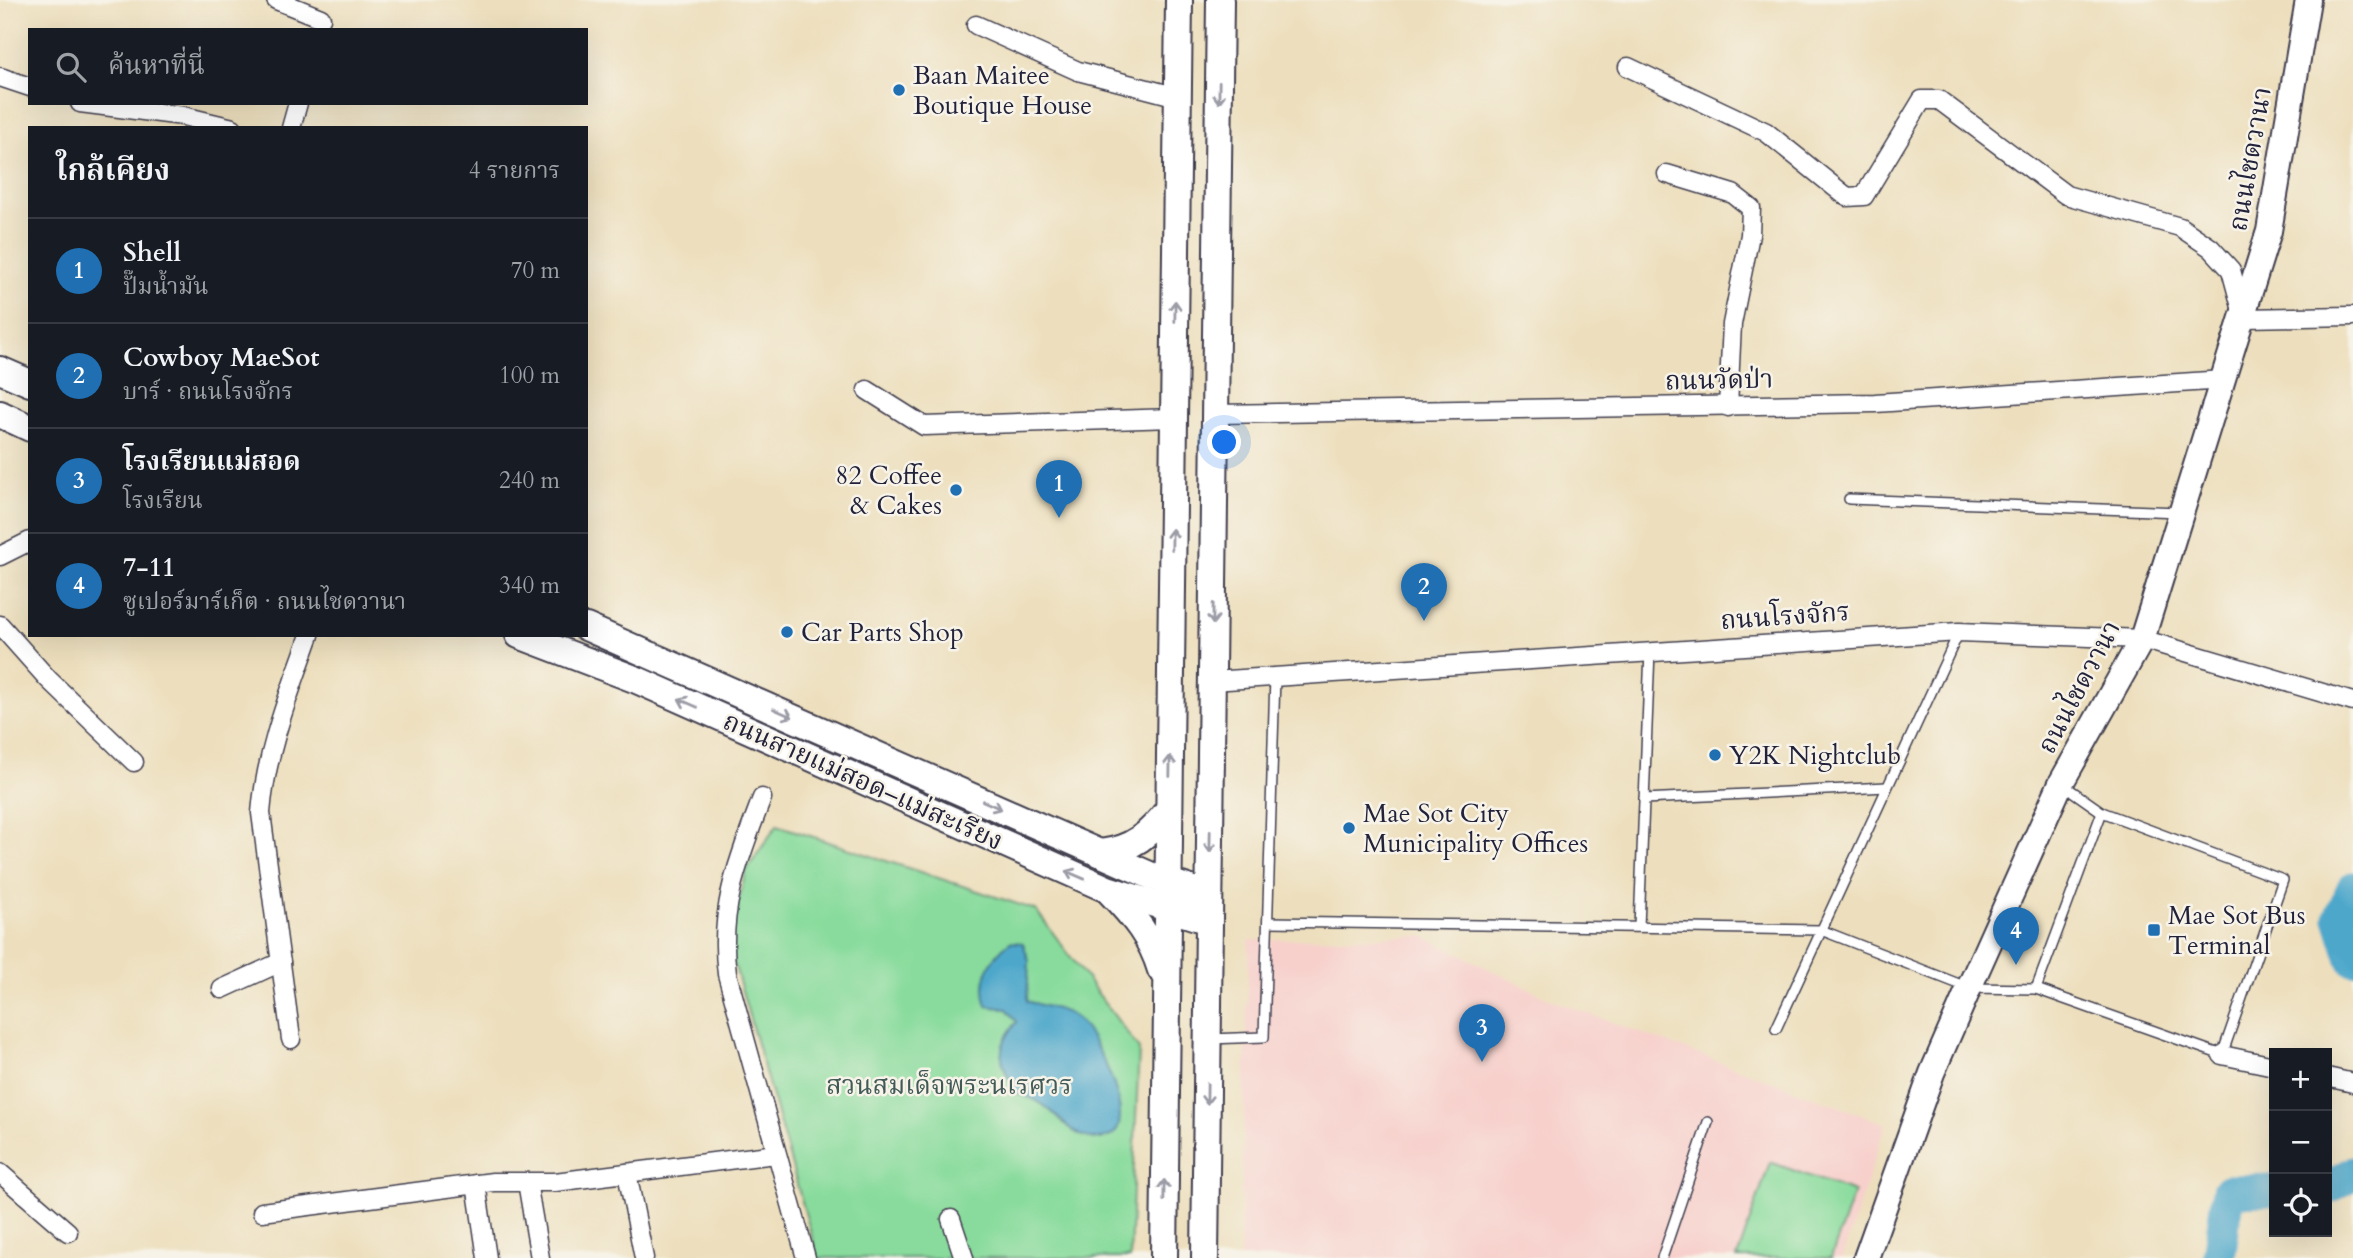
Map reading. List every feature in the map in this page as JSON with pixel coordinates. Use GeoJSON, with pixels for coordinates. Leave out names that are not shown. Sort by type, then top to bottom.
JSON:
{"type":"FeatureCollection","features":[{"type":"Feature","properties":{"kind":"main road"},"geometry":{"type":"LineString","coordinates":[[1164,1258],[1179,0]]}},
{"type":"Feature","properties":{"kind":"main road"},"geometry":{"type":"LineString","coordinates":[[1205,1258],[1220,0]]}},
{"type":"Feature","properties":{"kind":"main road"},"geometry":{"type":"LineString","coordinates":[[1178,44],[1219,43]]}},
{"type":"Feature","properties":{"kind":"main road"},"geometry":{"type":"LineString","coordinates":[[0,370],[28,382]]}},
{"type":"Feature","properties":{"kind":"main road"},"geometry":{"type":"LineString","coordinates":[[0,414],[28,427]]}},
{"type":"Feature","properties":{"kind":"main road","name":"ถนนสายแม่สอด–แม่สะเรียง"},"geometry":{"type":"LineString","coordinates":[[588,628],[1101,853],[1168,895]]}},
{"type":"Feature","properties":{"kind":"main road","name":"ถนนสายแม่สอด–แม่สะเรียง"},"geometry":{"type":"LineString","coordinates":[[524,637],[637,680],[1107,888],[1168,895],[1209,908]]}},
{"type":"Feature","properties":{"kind":"main road"},"geometry":{"type":"LineString","coordinates":[[637,680],[648,654]]}},
{"type":"Feature","properties":{"kind":"main road"},"geometry":{"type":"LineString","coordinates":[[1101,853],[1122,850],[1138,842],[1154,829],[1169,809]]}},
{"type":"Feature","properties":{"kind":"main road"},"geometry":{"type":"LineString","coordinates":[[1107,888],[1143,928],[1154,945],[1167,988]]}},
{"type":"Feature","properties":{"kind":"street"},"geometry":{"type":"LineString","coordinates":[[276,0],[320,24],[327,0]]}},
{"type":"Feature","properties":{"kind":"street","name":"ถนนไชดวานา"},"geometry":{"type":"LineString","coordinates":[[1866,1258],[1932,1073],[1969,988],[2061,783],[2142,639],[2269,231],[2308,0]]}},
{"type":"Feature","properties":{"kind":"street"},"geometry":{"type":"LineString","coordinates":[[976,25],[1078,71],[1178,97]]}},
{"type":"Feature","properties":{"kind":"street"},"geometry":{"type":"LineString","coordinates":[[1628,67],[1766,132],[1847,197],[1864,196],[1922,100],[1940,100],[2066,195],[2180,227],[2211,248],[2231,270],[2244,318],[2353,316]]}},
{"type":"Feature","properties":{"kind":"street"},"geometry":{"type":"LineString","coordinates":[[0,77],[28,86]]}},
{"type":"Feature","properties":{"kind":"street"},"geometry":{"type":"LineString","coordinates":[[96,105],[183,116],[225,126]]}},
{"type":"Feature","properties":{"kind":"street"},"geometry":{"type":"LineString","coordinates":[[292,126],[297,105]]}},
{"type":"Feature","properties":{"kind":"street"},"geometry":{"type":"LineString","coordinates":[[1667,174],[1732,194],[1751,208],[1750,235],[1732,324],[1728,407]]}},
{"type":"Feature","properties":{"kind":"street","name":"ถนนวัดป่า"},"geometry":{"type":"LineString","coordinates":[[1215,414],[1875,403],[2224,380]]}},
{"type":"Feature","properties":{"kind":"street"},"geometry":{"type":"LineString","coordinates":[[867,390],[924,426],[1174,418]]}},
{"type":"Feature","properties":{"kind":"street"},"geometry":{"type":"LineString","coordinates":[[0,556],[28,542]]}},
{"type":"Feature","properties":{"kind":"street"},"geometry":{"type":"LineString","coordinates":[[0,625],[48,679],[134,762]]}},
{"type":"Feature","properties":{"kind":"street","name":"ถนนโรงจักร"},"geometry":{"type":"LineString","coordinates":[[1212,681],[1959,632],[2142,639],[2353,702]]}},
{"type":"Feature","properties":{"kind":"street"},"geometry":{"type":"LineString","coordinates":[[290,1039],[261,813],[263,778],[271,745],[309,637]]}},
{"type":"Feature","properties":{"kind":"street"},"geometry":{"type":"LineString","coordinates":[[762,798],[729,896],[722,940],[727,974],[806,1258]]}},
{"type":"Feature","properties":{"kind":"street"},"geometry":{"type":"LineString","coordinates":[[222,989],[281,962]]}},
{"type":"Feature","properties":{"kind":"street"},"geometry":{"type":"LineString","coordinates":[[2222,1055],[2269,1065]]}},
{"type":"Feature","properties":{"kind":"street"},"geometry":{"type":"LineString","coordinates":[[2332,1078],[2353,1083]]}},
{"type":"Feature","properties":{"kind":"street"},"geometry":{"type":"LineString","coordinates":[[262,1212],[476,1184],[555,1182],[776,1154]]}},
{"type":"Feature","properties":{"kind":"street"},"geometry":{"type":"LineString","coordinates":[[0,1173],[68,1232]]}},
{"type":"Feature","properties":{"kind":"street"},"geometry":{"type":"LineString","coordinates":[[627,1173],[644,1258]]}},
{"type":"Feature","properties":{"kind":"street"},"geometry":{"type":"LineString","coordinates":[[527,1182],[540,1258]]}},
{"type":"Feature","properties":{"kind":"street"},"geometry":{"type":"LineString","coordinates":[[476,1184],[487,1258]]}},
{"type":"Feature","properties":{"kind":"street"},"geometry":{"type":"LineString","coordinates":[[951,1219],[964,1258]]}},
{"type":"Feature","properties":{"kind":"lane"},"geometry":{"type":"LineString","coordinates":[[1849,499],[2182,512]]}},
{"type":"Feature","properties":{"kind":"lane"},"geometry":{"type":"LineString","coordinates":[[1776,1029],[1959,632]]}},
{"type":"Feature","properties":{"kind":"lane"},"geometry":{"type":"LineString","coordinates":[[1639,927],[1650,651]]}},
{"type":"Feature","properties":{"kind":"lane"},"geometry":{"type":"LineString","coordinates":[[1207,1039],[1264,1037],[1275,677]]}},
{"type":"Feature","properties":{"kind":"lane"},"geometry":{"type":"LineString","coordinates":[[1268,922],[1821,930],[1969,988],[2036,989],[2222,1055],[2283,880],[2102,812],[2061,783]]}},
{"type":"Feature","properties":{"kind":"lane"},"geometry":{"type":"LineString","coordinates":[[1644,799],[1887,787]]}},
{"type":"Feature","properties":{"kind":"lane"},"geometry":{"type":"LineString","coordinates":[[2036,989],[2102,812]]}},
{"type":"Feature","properties":{"kind":"lane"},"geometry":{"type":"LineString","coordinates":[[1662,1258],[1708,1122]]}},
{"type":"Feature","properties":{"kind":"shaded area"},"geometry":{"type":"Polygon","coordinates":[[[1423,936],[1552,1000],[1886,1124],[1842,1258],[1240,1258],[1249,940],[1423,936]]]}},
{"type":"Feature","properties":{"kind":"green space","name":"สวนสมเด็จพระนเรศวร"},"geometry":{"type":"Polygon","coordinates":[[[777,825],[1036,910],[1139,1049],[1130,1258],[818,1258],[728,942],[746,871],[777,825]]]}},
{"type":"Feature","properties":{"kind":"green space"},"geometry":{"type":"Polygon","coordinates":[[[1770,1162],[1854,1192],[1831,1258],[1737,1258],[1770,1162]]]}},
{"type":"Feature","properties":{"kind":"water"},"geometry":{"type":"Polygon","coordinates":[[[1010,942],[1023,943],[1029,961],[1027,1001],[1072,1015],[1096,1045],[1114,1085],[1119,1106],[1119,1123],[1113,1135],[1098,1139],[1080,1135],[1040,1103],[1015,1092],[1003,1064],[1002,1049],[1009,1032],[1017,1022],[1007,1009],[987,1006],[984,988],[992,962],[1010,942]]]}},
{"type":"Feature","properties":{"kind":"waterway"},"geometry":{"type":"LineString","coordinates":[[2353,888],[2340,918],[2353,959]]}},
{"type":"Feature","properties":{"kind":"waterway"},"geometry":{"type":"LineString","coordinates":[[2332,1185],[2353,1173]]}},
{"type":"Feature","properties":{"kind":"waterway"},"geometry":{"type":"LineString","coordinates":[[2219,1258],[2228,1191],[2269,1190]]}},
{"type":"Feature","properties":{"kind":"place","name":"Baan Maitee Boutique House"},"geometry":{"type":"Point","coordinates":[899,90]}},
{"type":"Feature","properties":{"kind":"place","name":"82 Coffee & Cakes"},"geometry":{"type":"Point","coordinates":[956,490]}},
{"type":"Feature","properties":{"kind":"place","name":"Shell"},"geometry":{"type":"Point","coordinates":[1059,518]}},
{"type":"Feature","properties":{"kind":"place","name":"Cowboy MaeSot"},"geometry":{"type":"Point","coordinates":[1424,621]}},
{"type":"Feature","properties":{"kind":"place","name":"Car Parts Shop"},"geometry":{"type":"Point","coordinates":[787,632]}},
{"type":"Feature","properties":{"kind":"place","name":"Y2K Nightclub"},"geometry":{"type":"Point","coordinates":[1715,755]}},
{"type":"Feature","properties":{"kind":"place","name":"Mae Sot City Municipality Offices"},"geometry":{"type":"Point","coordinates":[1349,828]}},
{"type":"Feature","properties":{"kind":"place","name":"Mae Sot Bus Terminal"},"geometry":{"type":"Point","coordinates":[2154,930]}},
{"type":"Feature","properties":{"kind":"place","name":"7-11"},"geometry":{"type":"Point","coordinates":[2016,965]}},
{"type":"Feature","properties":{"kind":"place","name":"โรงเรียนแม่สอด"},"geometry":{"type":"Point","coordinates":[1482,1062]}}]}
